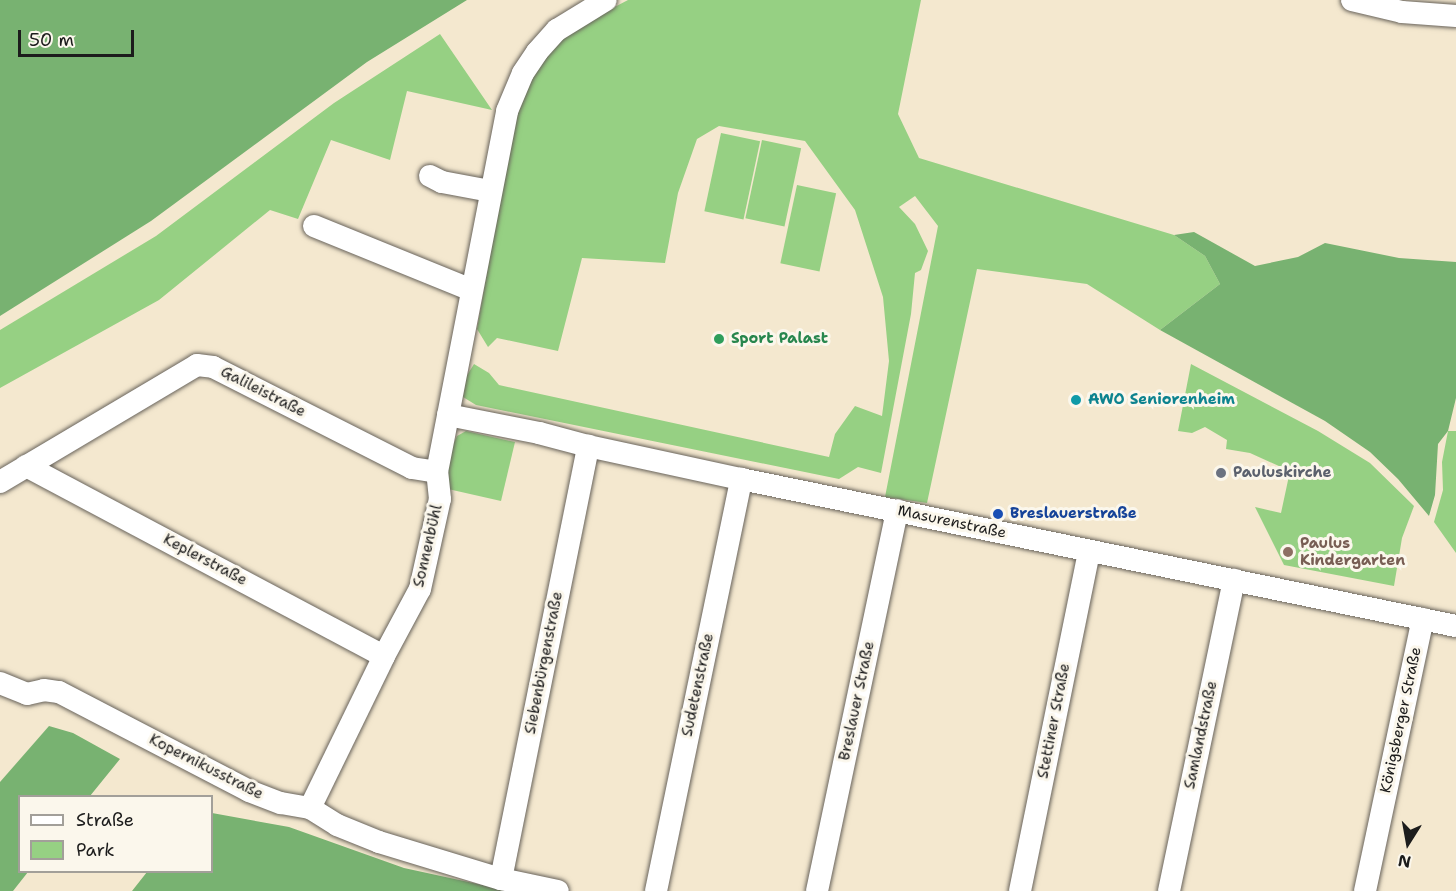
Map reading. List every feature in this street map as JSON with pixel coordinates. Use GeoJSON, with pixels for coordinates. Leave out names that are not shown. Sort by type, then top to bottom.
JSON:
{"type":"FeatureCollection","features":[{"type":"Feature","properties":{"kind":"street","name":"Sonnenbühl"},"geometry":{"type":"LineString","coordinates":[[310,808],[384,656],[420,589],[440,500],[437,472],[507,111],[523,73],[537,52],[557,30],[606,0]]}},
{"type":"Feature","properties":{"kind":"street"},"geometry":{"type":"LineString","coordinates":[[1355,0],[1402,12],[1456,16]]}},
{"type":"Feature","properties":{"kind":"street"},"geometry":{"type":"LineString","coordinates":[[430,176],[441,182],[490,191]]}},
{"type":"Feature","properties":{"kind":"street"},"geometry":{"type":"LineString","coordinates":[[314,226],[472,290]]}},
{"type":"Feature","properties":{"kind":"street","name":"Galileistraße"},"geometry":{"type":"LineString","coordinates":[[0,482],[196,365],[213,367],[412,468],[437,472]]}},
{"type":"Feature","properties":{"kind":"street","name":"Masurenstraße"},"geometry":{"type":"LineString","coordinates":[[448,415],[539,433],[741,479],[1456,626]]}},
{"type":"Feature","properties":{"kind":"street","name":"Siebenbürgenstraße"},"geometry":{"type":"LineString","coordinates":[[501,879],[588,446]]}},
{"type":"Feature","properties":{"kind":"street","name":"Keplerstraße"},"geometry":{"type":"LineString","coordinates":[[26,466],[384,656]]}},
{"type":"Feature","properties":{"kind":"street","name":"Sudetenstraße"},"geometry":{"type":"LineString","coordinates":[[656,891],[741,479]]}},
{"type":"Feature","properties":{"kind":"street","name":"Breslauer Straße"},"geometry":{"type":"LineString","coordinates":[[817,891],[897,510]]}},
{"type":"Feature","properties":{"kind":"street","name":"Stettiner Straße"},"geometry":{"type":"LineString","coordinates":[[1020,891],[1089,551]]}},
{"type":"Feature","properties":{"kind":"street","name":"Samlandstraße"},"geometry":{"type":"LineString","coordinates":[[1169,891],[1234,580]]}},
{"type":"Feature","properties":{"kind":"street","name":"Königsberger Straße"},"geometry":{"type":"LineString","coordinates":[[1365,891],[1423,619]]}},
{"type":"Feature","properties":{"kind":"street","name":"Kopernikusstraße"},"geometry":{"type":"LineString","coordinates":[[0,683],[27,694],[44,690],[59,692],[249,791],[281,802],[310,808],[337,825],[414,854],[501,879],[558,891]]}},
{"type":"Feature","properties":{"kind":"green space"},"geometry":{"type":"Polygon","coordinates":[[[0,0],[467,0],[367,62],[151,221],[0,316],[0,0]]]}},
{"type":"Feature","properties":{"kind":"green space"},"geometry":{"type":"Polygon","coordinates":[[[628,0],[921,0],[898,114],[919,158],[1174,235],[1205,256],[1220,284],[1160,330],[1087,284],[977,269],[927,503],[885,497],[938,226],[915,196],[899,207],[915,224],[928,251],[921,270],[915,273],[911,314],[881,473],[858,467],[839,479],[476,405],[463,397],[466,377],[474,364],[489,373],[499,385],[829,457],[835,434],[855,406],[882,416],[889,361],[883,297],[855,210],[805,141],[719,126],[697,139],[678,193],[665,263],[582,258],[558,351],[497,338],[488,347],[477,329],[512,129],[531,79],[545,57],[563,38],[586,22],[628,0]]]}},
{"type":"Feature","properties":{"kind":"green space"},"geometry":{"type":"Polygon","coordinates":[[[440,34],[492,110],[407,91],[390,160],[331,140],[298,219],[270,210],[159,300],[0,388],[0,330],[156,236],[334,103],[440,34]]]}},
{"type":"Feature","properties":{"kind":"green space"},"geometry":{"type":"Polygon","coordinates":[[[721,133],[760,141],[743,220],[704,211],[721,133]]]}},
{"type":"Feature","properties":{"kind":"green space"},"geometry":{"type":"Polygon","coordinates":[[[762,140],[801,148],[784,227],[745,218],[762,140]]]}},
{"type":"Feature","properties":{"kind":"green space"},"geometry":{"type":"Polygon","coordinates":[[[797,185],[836,193],[819,272],[780,263],[797,185]]]}},
{"type":"Feature","properties":{"kind":"green space"},"geometry":{"type":"Polygon","coordinates":[[[1194,232],[1255,266],[1298,257],[1325,243],[1399,258],[1456,262],[1456,398],[1448,431],[1438,444],[1435,495],[1429,516],[1398,479],[1370,452],[1325,421],[1160,330],[1220,284],[1205,256],[1174,235],[1194,232]]]}},
{"type":"Feature","properties":{"kind":"green space"},"geometry":{"type":"Polygon","coordinates":[[[1191,364],[1318,431],[1370,463],[1414,506],[1402,538],[1394,586],[1284,565],[1255,507],[1281,513],[1290,471],[1250,453],[1226,449],[1227,440],[1205,427],[1192,433],[1178,431],[1191,364]]]}},
{"type":"Feature","properties":{"kind":"green space"},"geometry":{"type":"Polygon","coordinates":[[[466,431],[515,442],[501,501],[448,489],[445,462],[457,436],[466,431]]]}},
{"type":"Feature","properties":{"kind":"green space"},"geometry":{"type":"Polygon","coordinates":[[[1448,431],[1456,431],[1456,553],[1434,522],[1443,490],[1442,462],[1448,431]]]}},
{"type":"Feature","properties":{"kind":"green space"},"geometry":{"type":"Polygon","coordinates":[[[49,726],[73,733],[120,759],[91,795],[18,795],[18,873],[27,873],[13,891],[0,891],[0,782],[49,726]]]}},
{"type":"Feature","properties":{"kind":"green space"},"geometry":{"type":"Polygon","coordinates":[[[213,813],[289,827],[404,868],[510,891],[132,891],[146,873],[213,873],[213,813]]]}},
{"type":"Feature","properties":{"kind":"place","name":"Sport Palast"},"geometry":{"type":"Point","coordinates":[719,339]}},
{"type":"Feature","properties":{"kind":"place","name":"AWO Seniorenheim"},"geometry":{"type":"Point","coordinates":[1076,400]}},
{"type":"Feature","properties":{"kind":"place","name":"Pauluskirche"},"geometry":{"type":"Point","coordinates":[1221,473]}},
{"type":"Feature","properties":{"kind":"place","name":"Breslauerstraße"},"geometry":{"type":"Point","coordinates":[998,514]}},
{"type":"Feature","properties":{"kind":"place","name":"Paulus Kindergarten"},"geometry":{"type":"Point","coordinates":[1288,552]}}]}
